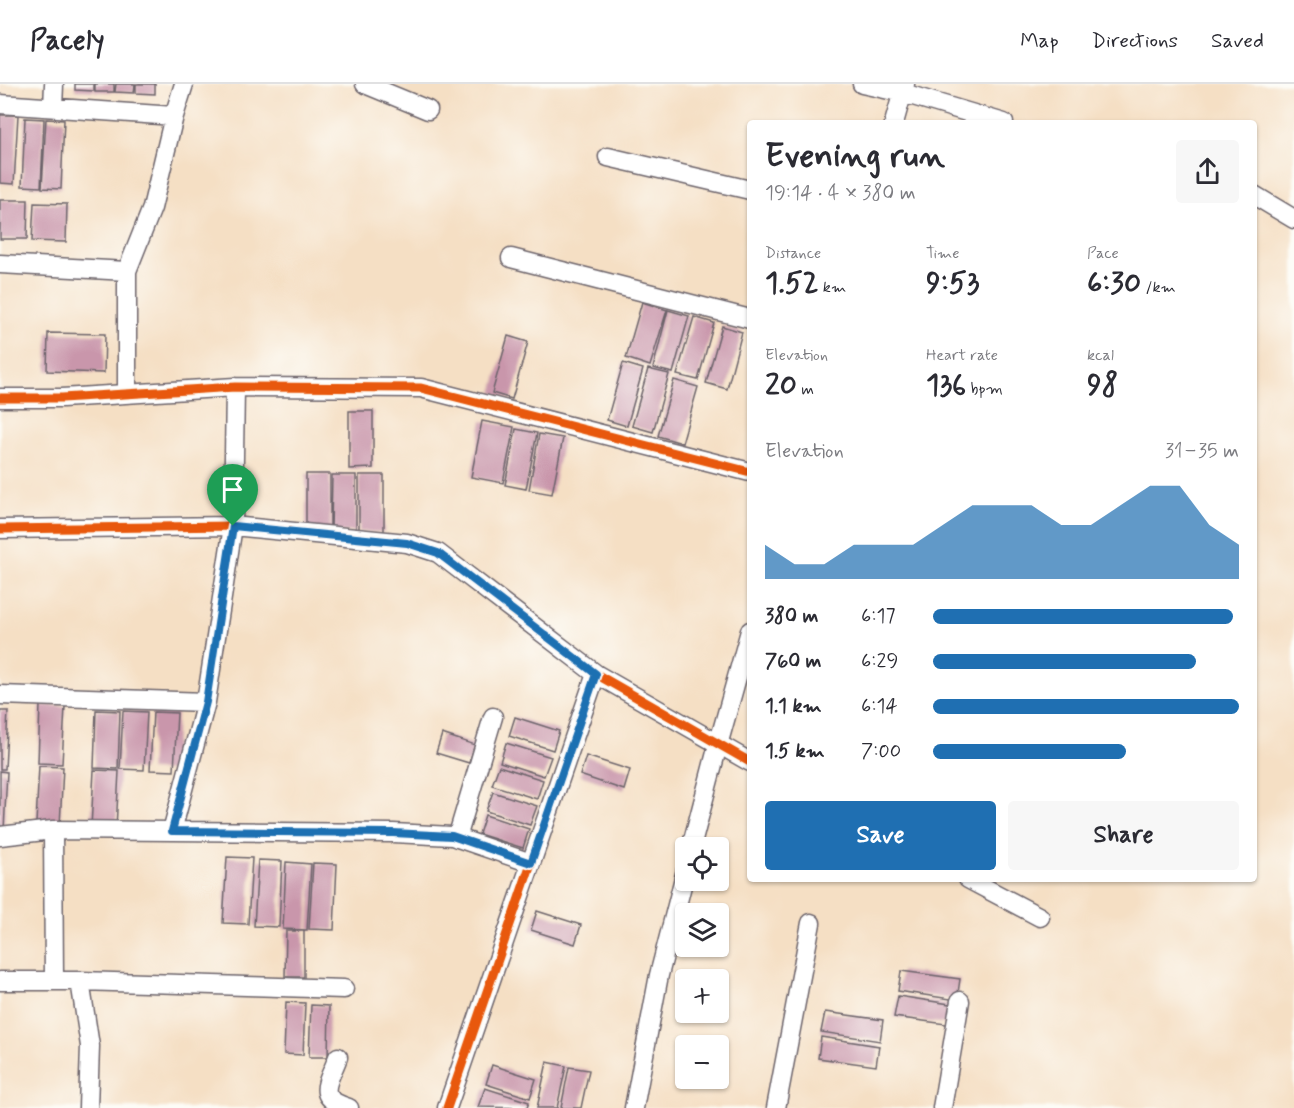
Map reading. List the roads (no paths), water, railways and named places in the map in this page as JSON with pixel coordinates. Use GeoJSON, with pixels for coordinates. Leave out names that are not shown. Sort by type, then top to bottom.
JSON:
{"type":"FeatureCollection","features":[{"type":"Feature","properties":{"kind":"street"},"geometry":{"type":"LineString","coordinates":[[53,108],[54,84]]}},
{"type":"Feature","properties":{"kind":"street"},"geometry":{"type":"LineString","coordinates":[[127,393],[127,271],[152,208],[184,84]]}},
{"type":"Feature","properties":{"kind":"street"},"geometry":{"type":"LineString","coordinates":[[365,84],[428,110]]}},
{"type":"Feature","properties":{"kind":"street"},"geometry":{"type":"LineString","coordinates":[[862,84],[904,89],[996,120]]}},
{"type":"Feature","properties":{"kind":"street"},"geometry":{"type":"LineString","coordinates":[[895,120],[904,89]]}},
{"type":"Feature","properties":{"kind":"street"},"geometry":{"type":"LineString","coordinates":[[0,104],[174,116]]}},
{"type":"Feature","properties":{"kind":"street"},"geometry":{"type":"LineString","coordinates":[[608,157],[747,189]]}},
{"type":"Feature","properties":{"kind":"street"},"geometry":{"type":"LineString","coordinates":[[1257,197],[1294,219]]}},
{"type":"Feature","properties":{"kind":"street"},"geometry":{"type":"LineString","coordinates":[[511,258],[747,318]]}},
{"type":"Feature","properties":{"kind":"street"},"geometry":{"type":"LineString","coordinates":[[0,264],[127,271]]}},
{"type":"Feature","properties":{"kind":"street"},"geometry":{"type":"LineString","coordinates":[[172,831],[206,702],[233,526],[235,387]]}},
{"type":"Feature","properties":{"kind":"street"},"geometry":{"type":"LineString","coordinates":[[0,398],[62,398],[235,387],[421,388],[747,471]]}},
{"type":"Feature","properties":{"kind":"street"},"geometry":{"type":"LineString","coordinates":[[0,529],[233,526],[407,543],[438,553],[596,674],[747,760]]}},
{"type":"Feature","properties":{"kind":"street"},"geometry":{"type":"LineString","coordinates":[[694,837],[717,745],[747,643]]}},
{"type":"Feature","properties":{"kind":"street"},"geometry":{"type":"LineString","coordinates":[[447,1108],[596,674]]}},
{"type":"Feature","properties":{"kind":"street"},"geometry":{"type":"LineString","coordinates":[[0,695],[206,702]]}},
{"type":"Feature","properties":{"kind":"street"},"geometry":{"type":"LineString","coordinates":[[457,838],[493,717]]}},
{"type":"Feature","properties":{"kind":"street"},"geometry":{"type":"LineString","coordinates":[[0,836],[53,830],[393,833],[457,838],[531,863]]}},
{"type":"Feature","properties":{"kind":"street"},"geometry":{"type":"LineString","coordinates":[[53,830],[54,981]]}},
{"type":"Feature","properties":{"kind":"street"},"geometry":{"type":"LineString","coordinates":[[974,882],[1040,917]]}},
{"type":"Feature","properties":{"kind":"street"},"geometry":{"type":"LineString","coordinates":[[634,1108],[659,975],[681,891]]}},
{"type":"Feature","properties":{"kind":"street"},"geometry":{"type":"LineString","coordinates":[[776,1108],[811,923]]}},
{"type":"Feature","properties":{"kind":"street"},"geometry":{"type":"LineString","coordinates":[[0,981],[80,981],[344,989]]}},
{"type":"Feature","properties":{"kind":"street"},"geometry":{"type":"LineString","coordinates":[[80,981],[90,1046],[88,1108]]}},
{"type":"Feature","properties":{"kind":"street"},"geometry":{"type":"LineString","coordinates":[[942,1108],[960,1001]]}},
{"type":"Feature","properties":{"kind":"street"},"geometry":{"type":"LineString","coordinates":[[338,1057],[326,1092],[334,1104],[349,1108]]}}]}
